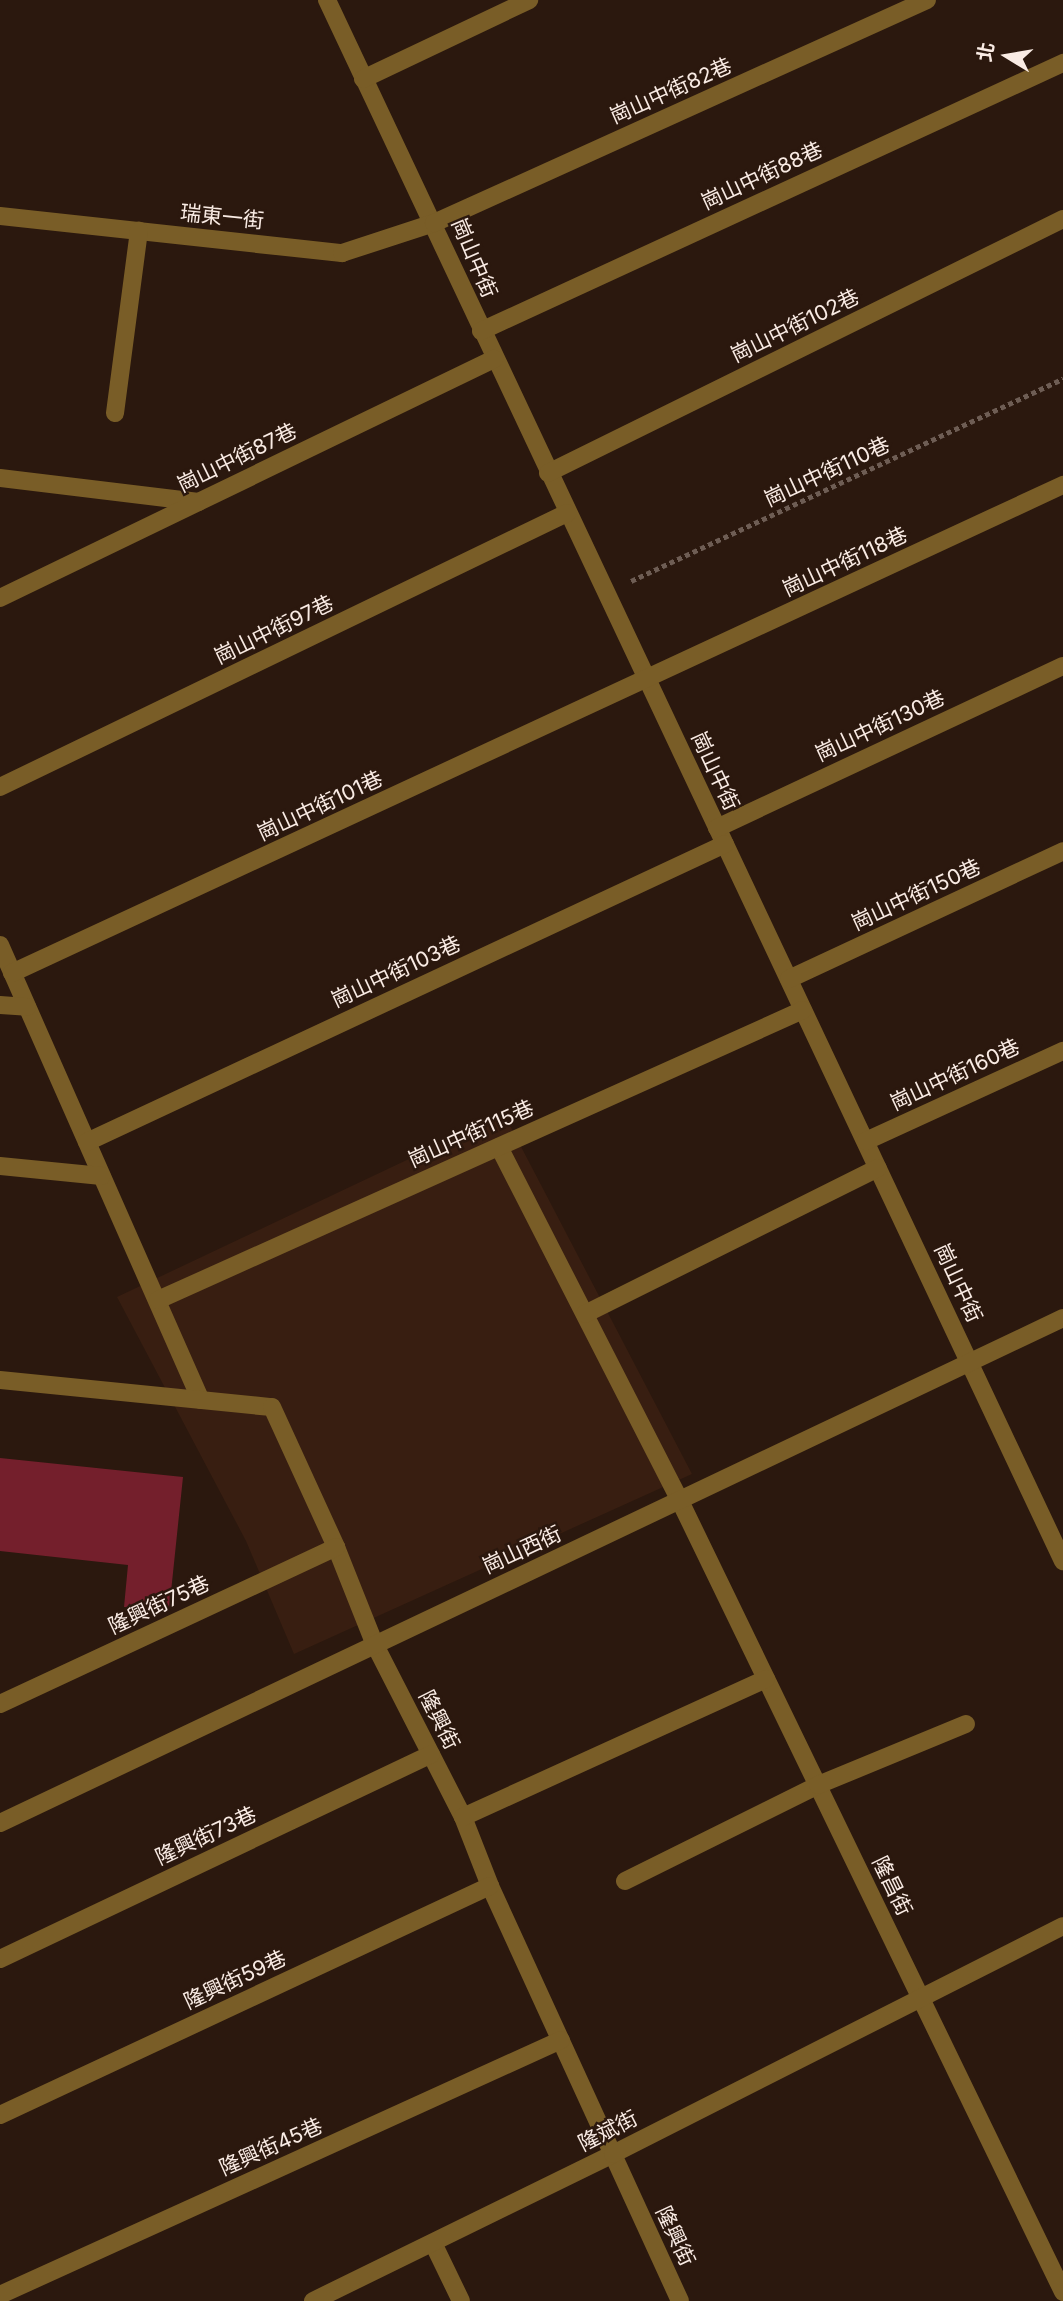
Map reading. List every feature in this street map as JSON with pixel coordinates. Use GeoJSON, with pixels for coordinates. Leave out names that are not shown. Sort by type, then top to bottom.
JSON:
{"type":"FeatureCollection","features":[{"type":"Feature","properties":{"kind":"street","name":"崗山中街"},"geometry":{"type":"LineString","coordinates":[[327,0],[434,223],[494,359],[1062,1554]]}},
{"type":"Feature","properties":{"kind":"street"},"geometry":{"type":"LineString","coordinates":[[363,79],[529,0]]}},
{"type":"Feature","properties":{"kind":"street","name":"崗山中街82巷"},"geometry":{"type":"LineString","coordinates":[[434,223],[927,0]]}},
{"type":"Feature","properties":{"kind":"street","name":"崗山中街88巷"},"geometry":{"type":"LineString","coordinates":[[481,331],[1063,63]]}},
{"type":"Feature","properties":{"kind":"street","name":"瑞東一街"},"geometry":{"type":"LineString","coordinates":[[0,216],[342,253],[434,223]]}},
{"type":"Feature","properties":{"kind":"street","name":"崗山中街102巷"},"geometry":{"type":"LineString","coordinates":[[548,473],[1063,219]]}},
{"type":"Feature","properties":{"kind":"street"},"geometry":{"type":"LineString","coordinates":[[115,413],[139,231]]}},
{"type":"Feature","properties":{"kind":"street","name":"崗山中街87巷"},"geometry":{"type":"LineString","coordinates":[[0,598],[494,359]]}},
{"type":"Feature","properties":{"kind":"street"},"geometry":{"type":"LineString","coordinates":[[0,478],[199,502]]}},
{"type":"Feature","properties":{"kind":"street","name":"崗山中街118巷"},"geometry":{"type":"LineString","coordinates":[[647,681],[1063,485]]}},
{"type":"Feature","properties":{"kind":"street","name":"崗山中街97巷"},"geometry":{"type":"LineString","coordinates":[[0,787],[567,513]]}},
{"type":"Feature","properties":{"kind":"street","name":"崗山中街130巷"},"geometry":{"type":"LineString","coordinates":[[721,836],[1063,666]]}},
{"type":"Feature","properties":{"kind":"street","name":"崗山中街101巷"},"geometry":{"type":"LineString","coordinates":[[12,973],[647,681]]}},
{"type":"Feature","properties":{"kind":"street","name":"崗山中街103巷"},"geometry":{"type":"LineString","coordinates":[[87,1142],[721,836]]}},
{"type":"Feature","properties":{"kind":"street","name":"崗山中街150巷"},"geometry":{"type":"LineString","coordinates":[[789,979],[1063,851]]}},
{"type":"Feature","properties":{"kind":"street"},"geometry":{"type":"LineString","coordinates":[[0,945],[201,1401]]}},
{"type":"Feature","properties":{"kind":"street"},"geometry":{"type":"LineString","coordinates":[[0,1005],[27,1007]]}},
{"type":"Feature","properties":{"kind":"street","name":"崗山中街115巷"},"geometry":{"type":"LineString","coordinates":[[158,1300],[803,1010]]}},
{"type":"Feature","properties":{"kind":"street","name":"崗山中街160巷"},"geometry":{"type":"LineString","coordinates":[[866,1141],[1063,1051]]}},
{"type":"Feature","properties":{"kind":"street","name":"隆昌街"},"geometry":{"type":"LineString","coordinates":[[499,1147],[680,1501],[1063,2292]]}},
{"type":"Feature","properties":{"kind":"street"},"geometry":{"type":"LineString","coordinates":[[0,1166],[102,1176]]}},
{"type":"Feature","properties":{"kind":"street"},"geometry":{"type":"LineString","coordinates":[[585,1314],[878,1168]]}},
{"type":"Feature","properties":{"kind":"street","name":"崗山西街"},"geometry":{"type":"LineString","coordinates":[[0,1823],[1063,1318]]}},
{"type":"Feature","properties":{"kind":"street","name":"隆興街"},"geometry":{"type":"LineString","coordinates":[[0,1380],[272,1407],[336,1547],[375,1645],[463,1817],[490,1886],[680,2301]]}},
{"type":"Feature","properties":{"kind":"street","name":"隆興街75巷"},"geometry":{"type":"LineString","coordinates":[[0,1704],[336,1547]]}},
{"type":"Feature","properties":{"kind":"street"},"geometry":{"type":"LineString","coordinates":[[463,1817],[766,1679]]}},
{"type":"Feature","properties":{"kind":"street"},"geometry":{"type":"LineString","coordinates":[[625,1881],[818,1786],[966,1724]]}},
{"type":"Feature","properties":{"kind":"street","name":"隆興街73巷"},"geometry":{"type":"LineString","coordinates":[[0,1959],[430,1754]]}},
{"type":"Feature","properties":{"kind":"street","name":"隆興街59巷"},"geometry":{"type":"LineString","coordinates":[[0,2115],[490,1886]]}},
{"type":"Feature","properties":{"kind":"street","name":"隆斌街"},"geometry":{"type":"LineString","coordinates":[[313,2301],[613,2154],[1063,1926]]}},
{"type":"Feature","properties":{"kind":"street","name":"隆興街45巷"},"geometry":{"type":"LineString","coordinates":[[0,2295],[561,2040]]}},
{"type":"Feature","properties":{"kind":"street"},"geometry":{"type":"LineString","coordinates":[[433,2243],[461,2301]]}},
{"type":"Feature","properties":{"kind":"path","name":"崗山中街110巷"},"geometry":{"type":"LineString","coordinates":[[605,593],[1063,379]]}},
{"type":"Feature","properties":{"kind":"shaded area"},"geometry":{"type":"Polygon","coordinates":[[[504,1114],[692,1474],[294,1654],[246,1541],[117,1297],[504,1114]]]}},
{"type":"Feature","properties":{"kind":"building"},"geometry":{"type":"Polygon","coordinates":[[[0,1458],[183,1477],[169,1611],[124,1607],[128,1565],[0,1551],[0,1458]]]}}]}
